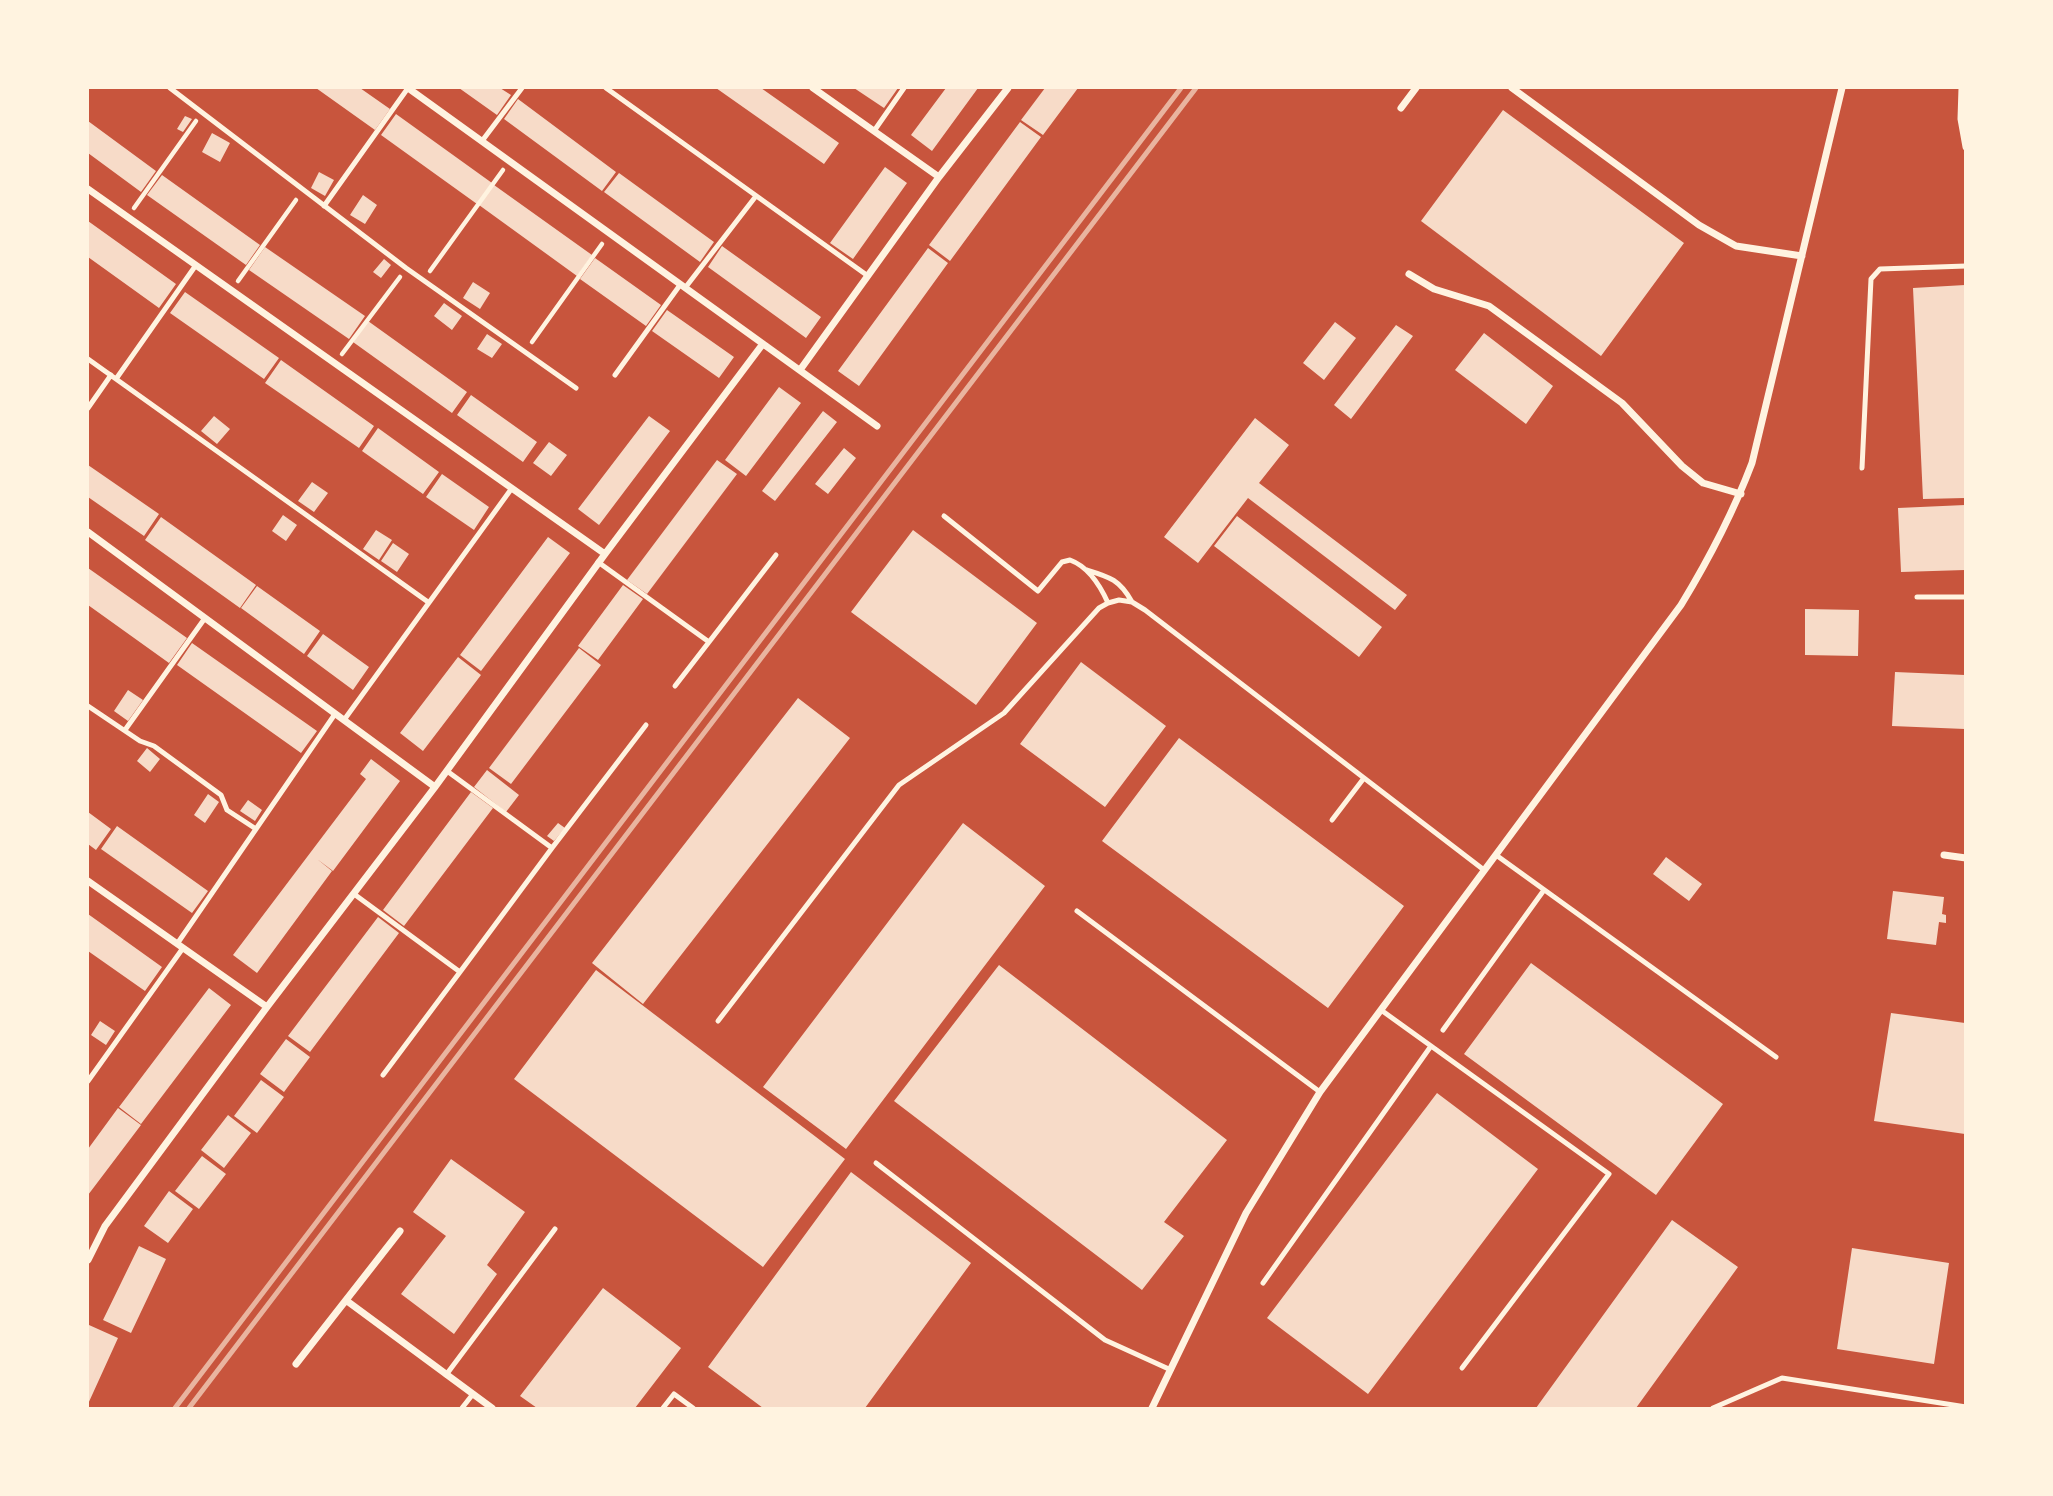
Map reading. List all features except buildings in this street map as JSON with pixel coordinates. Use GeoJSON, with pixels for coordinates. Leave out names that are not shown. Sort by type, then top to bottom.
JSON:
{"type":"FeatureCollection","features":[{"type":"Feature","properties":{"kind":"street"},"geometry":{"type":"LineString","coordinates":[[408,88],[877,426]]}},
{"type":"Feature","properties":{"kind":"street"},"geometry":{"type":"LineString","coordinates":[[813,88],[939,177]]}},
{"type":"Feature","properties":{"kind":"street"},"geometry":{"type":"LineString","coordinates":[[800,370],[939,177],[1008,88]]}},
{"type":"Feature","properties":{"kind":"street"},"geometry":{"type":"LineString","coordinates":[[1401,108],[1416,88]]}},
{"type":"Feature","properties":{"kind":"street"},"geometry":{"type":"LineString","coordinates":[[1512,88],[1699,225],[1736,246],[1802,256]]}},
{"type":"Feature","properties":{"kind":"street"},"geometry":{"type":"LineString","coordinates":[[1152,1409],[1245,1213],[1320,1092],[1681,605],[1710,556],[1741,494],[1752,463],[1842,88]]}},
{"type":"Feature","properties":{"kind":"street"},"geometry":{"type":"LineString","coordinates":[[1962,88],[1961,119],[1965,147]]}},
{"type":"Feature","properties":{"kind":"street"},"geometry":{"type":"LineString","coordinates":[[88,189],[605,554]]}},
{"type":"Feature","properties":{"kind":"street"},"geometry":{"type":"LineString","coordinates":[[1409,274],[1434,289],[1489,306],[1622,403],[1682,466],[1703,483],[1741,494]]}},
{"type":"Feature","properties":{"kind":"street"},"geometry":{"type":"LineString","coordinates":[[88,1260],[105,1226],[447,771],[598,562],[762,345]]}},
{"type":"Feature","properties":{"kind":"street"},"geometry":{"type":"LineString","coordinates":[[88,532],[435,787]]}},
{"type":"Feature","properties":{"kind":"street"},"geometry":{"type":"LineString","coordinates":[[1944,855],[1965,858]]}},
{"type":"Feature","properties":{"kind":"street"},"geometry":{"type":"LineString","coordinates":[[88,881],[267,1007]]}},
{"type":"Feature","properties":{"kind":"street"},"geometry":{"type":"LineString","coordinates":[[296,1364],[400,1231]]}},
{"type":"Feature","properties":{"kind":"street"},"geometry":{"type":"LineString","coordinates":[[347,1301],[492,1409]]}},
{"type":"Feature","properties":{"kind":"lane"},"geometry":{"type":"LineString","coordinates":[[170,88],[406,268],[576,388]]}},
{"type":"Feature","properties":{"kind":"lane"},"geometry":{"type":"LineString","coordinates":[[324,206],[408,88]]}},
{"type":"Feature","properties":{"kind":"lane"},"geometry":{"type":"LineString","coordinates":[[482,141],[522,88]]}},
{"type":"Feature","properties":{"kind":"lane"},"geometry":{"type":"LineString","coordinates":[[606,88],[868,276]]}},
{"type":"Feature","properties":{"kind":"lane"},"geometry":{"type":"LineString","coordinates":[[874,131],[904,88]]}},
{"type":"Feature","properties":{"kind":"lane"},"geometry":{"type":"LineString","coordinates":[[615,375],[757,196]]}},
{"type":"Feature","properties":{"kind":"lane"},"geometry":{"type":"LineString","coordinates":[[88,408],[196,265]]}},
{"type":"Feature","properties":{"kind":"lane"},"geometry":{"type":"LineString","coordinates":[[1862,468],[1871,279],[1880,270],[1965,266]]}},
{"type":"Feature","properties":{"kind":"lane"},"geometry":{"type":"LineString","coordinates":[[88,359],[428,602]]}},
{"type":"Feature","properties":{"kind":"lane"},"geometry":{"type":"LineString","coordinates":[[344,720],[512,488]]}},
{"type":"Feature","properties":{"kind":"lane"},"geometry":{"type":"LineString","coordinates":[[944,516],[1038,591],[1062,562],[1070,560],[1087,570],[1111,577],[1124,587],[1132,602],[1484,870]]}},
{"type":"Feature","properties":{"kind":"lane"},"geometry":{"type":"LineString","coordinates":[[675,686],[776,555]]}},
{"type":"Feature","properties":{"kind":"lane"},"geometry":{"type":"LineString","coordinates":[[598,562],[709,642]]}},
{"type":"Feature","properties":{"kind":"lane"},"geometry":{"type":"LineString","coordinates":[[1087,570],[1101,588],[1108,603]]}},
{"type":"Feature","properties":{"kind":"lane"},"geometry":{"type":"LineString","coordinates":[[1917,597],[1965,597]]}},
{"type":"Feature","properties":{"kind":"lane"},"geometry":{"type":"LineString","coordinates":[[718,1021],[899,785],[1004,713],[1089,617],[1108,603],[1119,600],[1132,602]]}},
{"type":"Feature","properties":{"kind":"lane"},"geometry":{"type":"LineString","coordinates":[[125,730],[205,618]]}},
{"type":"Feature","properties":{"kind":"lane"},"geometry":{"type":"LineString","coordinates":[[88,706],[154,746],[221,795],[227,810],[256,829]]}},
{"type":"Feature","properties":{"kind":"lane"},"geometry":{"type":"LineString","coordinates":[[88,1081],[335,714]]}},
{"type":"Feature","properties":{"kind":"lane"},"geometry":{"type":"LineString","coordinates":[[383,1075],[646,725]]}},
{"type":"Feature","properties":{"kind":"lane"},"geometry":{"type":"LineString","coordinates":[[447,771],[552,848]]}},
{"type":"Feature","properties":{"kind":"lane"},"geometry":{"type":"LineString","coordinates":[[1332,820],[1364,778]]}},
{"type":"Feature","properties":{"kind":"lane"},"geometry":{"type":"LineString","coordinates":[[1496,855],[1776,1057]]}},
{"type":"Feature","properties":{"kind":"lane"},"geometry":{"type":"LineString","coordinates":[[1443,1030],[1545,890]]}},
{"type":"Feature","properties":{"kind":"lane"},"geometry":{"type":"LineString","coordinates":[[354,894],[460,972]]}},
{"type":"Feature","properties":{"kind":"lane"},"geometry":{"type":"LineString","coordinates":[[1077,911],[1320,1092]]}},
{"type":"Feature","properties":{"kind":"lane"},"geometry":{"type":"LineString","coordinates":[[1381,1010],[1609,1174],[1462,1368]]}},
{"type":"Feature","properties":{"kind":"lane"},"geometry":{"type":"LineString","coordinates":[[1264,1283],[1431,1046]]}},
{"type":"Feature","properties":{"kind":"lane"},"geometry":{"type":"LineString","coordinates":[[876,1163],[1105,1340],[1171,1370]]}},
{"type":"Feature","properties":{"kind":"lane"},"geometry":{"type":"LineString","coordinates":[[446,1375],[555,1229]]}},
{"type":"Feature","properties":{"kind":"lane"},"geometry":{"type":"LineString","coordinates":[[1713,1409],[1782,1378],[1965,1407]]}},
{"type":"Feature","properties":{"kind":"lane"},"geometry":{"type":"LineString","coordinates":[[462,1409],[473,1394]]}},
{"type":"Feature","properties":{"kind":"lane"},"geometry":{"type":"LineString","coordinates":[[663,1409],[674,1394],[693,1409]]}},
{"type":"Feature","properties":{"kind":"path"},"geometry":{"type":"LineString","coordinates":[[128,217],[202,112]]}},
{"type":"Feature","properties":{"kind":"path"},"geometry":{"type":"LineString","coordinates":[[423,280],[510,161]]}},
{"type":"Feature","properties":{"kind":"path"},"geometry":{"type":"LineString","coordinates":[[231,290],[303,190]]}},
{"type":"Feature","properties":{"kind":"path"},"geometry":{"type":"LineString","coordinates":[[525,352],[610,233]]}},
{"type":"Feature","properties":{"kind":"path"},"geometry":{"type":"LineString","coordinates":[[336,363],[406,268]]}},
{"type":"Feature","properties":{"kind":"railway"},"geometry":{"type":"LineString","coordinates":[[175,1408],[1181,88]]}},
{"type":"Feature","properties":{"kind":"railway"},"geometry":{"type":"LineString","coordinates":[[189,1408],[1196,88]]}}]}
